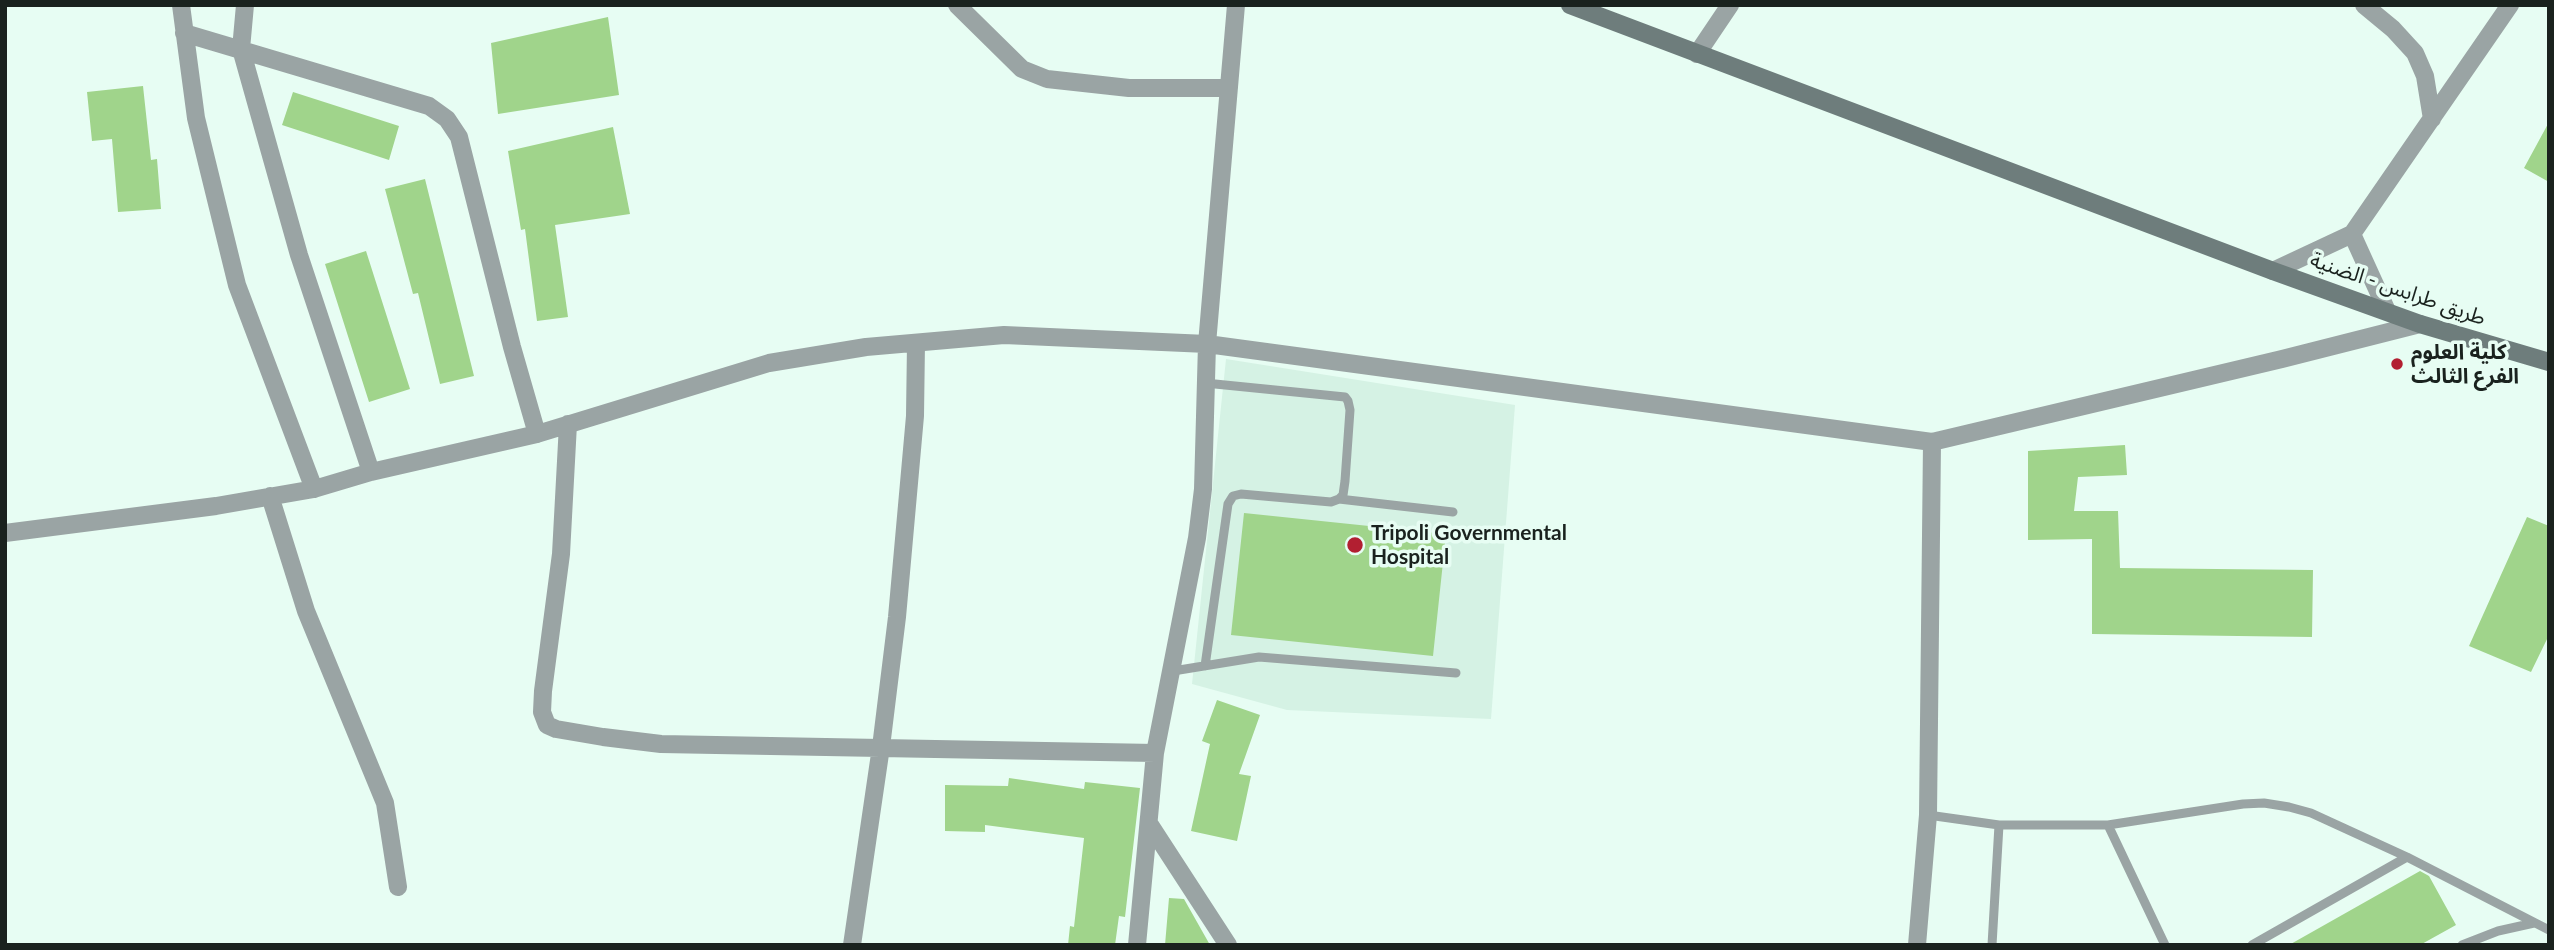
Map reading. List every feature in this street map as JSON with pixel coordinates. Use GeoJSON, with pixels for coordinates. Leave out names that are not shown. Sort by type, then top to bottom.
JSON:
{"type":"FeatureCollection","features":[{"type":"Feature","properties":{"kind":"main road","name":"طريق طرابس - الضنية"},"geometry":{"type":"LineString","coordinates":[[1570,5],[2273,271],[2420,324],[2549,362]]}},
{"type":"Feature","properties":{"kind":"street"},"geometry":{"type":"LineString","coordinates":[[181,5],[196,118],[237,285],[314,489]]}},
{"type":"Feature","properties":{"kind":"street"},"geometry":{"type":"LineString","coordinates":[[245,5],[241,49],[299,255],[371,471]]}},
{"type":"Feature","properties":{"kind":"street"},"geometry":{"type":"LineString","coordinates":[[957,5],[1022,69],[1047,79],[1129,88],[1229,88]]}},
{"type":"Feature","properties":{"kind":"street"},"geometry":{"type":"LineString","coordinates":[[1137,945],[1155,753],[1173,671],[1203,489],[1206,344],[1237,5]]}},
{"type":"Feature","properties":{"kind":"street"},"geometry":{"type":"LineString","coordinates":[[1697,54],[1730,5]]}},
{"type":"Feature","properties":{"kind":"street"},"geometry":{"type":"LineString","coordinates":[[2364,5],[2393,29],[2415,53],[2425,76],[2432,119]]}},
{"type":"Feature","properties":{"kind":"street"},"geometry":{"type":"LineString","coordinates":[[2273,271],[2352,234],[2510,5]]}},
{"type":"Feature","properties":{"kind":"street"},"geometry":{"type":"LineString","coordinates":[[184,33],[429,106],[447,119],[460,137],[512,347],[537,434]]}},
{"type":"Feature","properties":{"kind":"street"},"geometry":{"type":"LineString","coordinates":[[2352,234],[2387,311]]}},
{"type":"Feature","properties":{"kind":"street"},"geometry":{"type":"LineString","coordinates":[[5,533],[216,506],[314,489],[371,471],[537,434],[769,363],[866,347],[1004,335],[1206,344],[1932,443],[2420,324]]}},
{"type":"Feature","properties":{"kind":"street"},"geometry":{"type":"LineString","coordinates":[[852,945],[897,617],[915,416],[916,343]]}},
{"type":"Feature","properties":{"kind":"street"},"geometry":{"type":"LineString","coordinates":[[568,424],[561,554],[543,691],[542,712],[547,725],[603,737],[661,744],[1155,753]]}},
{"type":"Feature","properties":{"kind":"street"},"geometry":{"type":"LineString","coordinates":[[1917,945],[1928,815],[1932,443]]}},
{"type":"Feature","properties":{"kind":"street"},"geometry":{"type":"LineString","coordinates":[[270,496],[306,611],[385,803],[398,887]]}},
{"type":"Feature","properties":{"kind":"street"},"geometry":{"type":"LineString","coordinates":[[1150,825],[1228,945]]}},
{"type":"Feature","properties":{"kind":"lane"},"geometry":{"type":"LineString","coordinates":[[1205,383],[1345,397],[1350,410],[1343,495],[1339,499],[1331,502],[1241,494],[1233,496],[1228,504],[1205,666]]}},
{"type":"Feature","properties":{"kind":"lane"},"geometry":{"type":"LineString","coordinates":[[1339,499],[1453,512]]}},
{"type":"Feature","properties":{"kind":"lane"},"geometry":{"type":"LineString","coordinates":[[1173,671],[1259,657],[1456,673]]}},
{"type":"Feature","properties":{"kind":"lane"},"geometry":{"type":"LineString","coordinates":[[1928,815],[1999,825],[2108,825],[2264,803],[2311,813],[2407,857],[2549,930]]}},
{"type":"Feature","properties":{"kind":"lane"},"geometry":{"type":"LineString","coordinates":[[1992,945],[1999,825]]}},
{"type":"Feature","properties":{"kind":"lane"},"geometry":{"type":"LineString","coordinates":[[2108,825],[2165,945]]}},
{"type":"Feature","properties":{"kind":"lane"},"geometry":{"type":"LineString","coordinates":[[2252,945],[2407,857]]}},
{"type":"Feature","properties":{"kind":"lane"},"geometry":{"type":"LineString","coordinates":[[2462,945],[2498,931],[2534,923]]}},
{"type":"Feature","properties":{"kind":"shaded area","name":"Tripoli Governmental Hospital"},"geometry":{"type":"Polygon","coordinates":[[[1226,359],[1515,405],[1491,719],[1287,710],[1192,684],[1226,359]]]}},
{"type":"Feature","properties":{"kind":"building"},"geometry":{"type":"Polygon","coordinates":[[[608,17],[619,95],[498,114],[491,43],[608,17]]]}},
{"type":"Feature","properties":{"kind":"building"},"geometry":{"type":"Polygon","coordinates":[[[143,86],[151,160],[157,159],[161,209],[118,212],[112,139],[92,141],[87,92],[143,86]]]}},
{"type":"Feature","properties":{"kind":"building"},"geometry":{"type":"Polygon","coordinates":[[[293,92],[399,126],[389,160],[282,125],[293,92]]]}},
{"type":"Feature","properties":{"kind":"building"},"geometry":{"type":"Polygon","coordinates":[[[2549,122],[2549,182],[2524,168],[2549,122]]]}},
{"type":"Feature","properties":{"kind":"building"},"geometry":{"type":"Polygon","coordinates":[[[613,127],[630,214],[555,225],[568,317],[537,321],[525,229],[521,230],[508,151],[613,127]]]}},
{"type":"Feature","properties":{"kind":"building"},"geometry":{"type":"Polygon","coordinates":[[[425,179],[474,376],[440,384],[418,293],[413,294],[385,189],[425,179]]]}},
{"type":"Feature","properties":{"kind":"building"},"geometry":{"type":"Polygon","coordinates":[[[366,251],[410,389],[369,402],[325,264],[366,251]]]}},
{"type":"Feature","properties":{"kind":"building"},"geometry":{"type":"Polygon","coordinates":[[[2125,445],[2127,475],[2078,477],[2074,511],[2118,511],[2120,568],[2313,570],[2312,637],[2092,634],[2092,539],[2028,540],[2028,451],[2125,445]]]}},
{"type":"Feature","properties":{"kind":"building","name":"Tripoli Governmental Hospital"},"geometry":{"type":"Polygon","coordinates":[[[1244,513],[1446,534],[1433,656],[1231,635],[1244,513]]]}},
{"type":"Feature","properties":{"kind":"building"},"geometry":{"type":"Polygon","coordinates":[[[2527,517],[2549,526],[2549,635],[2531,672],[2469,646],[2527,517]]]}},
{"type":"Feature","properties":{"kind":"building"},"geometry":{"type":"Polygon","coordinates":[[[1217,700],[1260,715],[1239,774],[1251,776],[1237,841],[1191,831],[1210,744],[1202,741],[1217,700]]]}},
{"type":"Feature","properties":{"kind":"building"},"geometry":{"type":"Polygon","coordinates":[[[1009,778],[1084,789],[1085,782],[1140,788],[1125,917],[1119,916],[1115,945],[1068,945],[1070,926],[1074,927],[1084,838],[985,825],[985,832],[945,831],[945,785],[1008,786],[1009,778]]]}},
{"type":"Feature","properties":{"kind":"building"},"geometry":{"type":"Polygon","coordinates":[[[2420,871],[2429,876],[2456,925],[2420,945],[2289,945],[2420,871]]]}},
{"type":"Feature","properties":{"kind":"building"},"geometry":{"type":"Polygon","coordinates":[[[1169,898],[1184,899],[1210,945],[1165,945],[1169,898]]]}},
{"type":"Feature","properties":{"kind":"place","name":"كلية العلوم الفرع الثالث"},"geometry":{"type":"Point","coordinates":[2397,364]}},
{"type":"Feature","properties":{"kind":"place","name":"Tripoli Governmental Hospital"},"geometry":{"type":"Point","coordinates":[1355,545]}}]}
